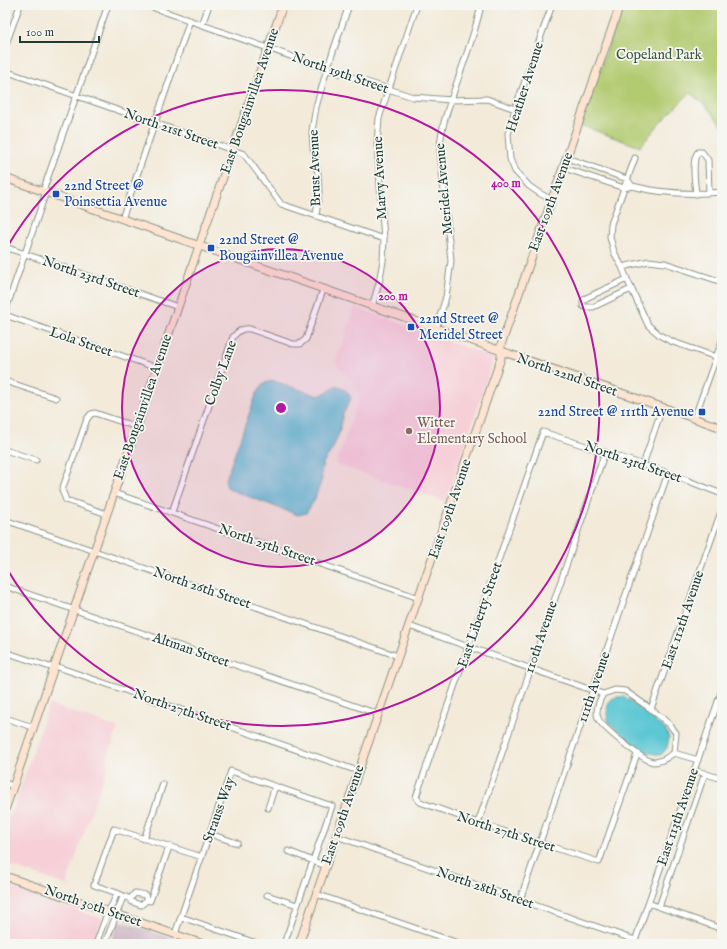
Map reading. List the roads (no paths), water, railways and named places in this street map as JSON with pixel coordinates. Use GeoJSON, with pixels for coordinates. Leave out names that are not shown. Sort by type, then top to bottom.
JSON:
{"type":"FeatureCollection","features":[{"type":"Feature","properties":{"kind":"street"},"geometry":{"type":"LineString","coordinates":[[5,47],[20,5]]}},
{"type":"Feature","properties":{"kind":"street"},"geometry":{"type":"LineString","coordinates":[[5,314],[108,5]]}},
{"type":"Feature","properties":{"kind":"street","name":"North 19th Street"},"geometry":{"type":"LineString","coordinates":[[146,5],[387,90],[413,97],[451,100],[487,99],[515,109]]}},
{"type":"Feature","properties":{"kind":"street"},"geometry":{"type":"LineString","coordinates":[[202,24],[208,5]]}},
{"type":"Feature","properties":{"kind":"street","name":"East Bougainvillea Avenue"},"geometry":{"type":"LineString","coordinates":[[5,810],[283,5]]}},
{"type":"Feature","properties":{"kind":"street","name":"Brust Avenue"},"geometry":{"type":"LineString","coordinates":[[316,216],[319,192],[318,174],[312,147],[312,131],[316,107],[327,69],[349,5]]}},
{"type":"Feature","properties":{"kind":"street","name":"Marvy Avenue"},"geometry":{"type":"LineString","coordinates":[[372,307],[379,283],[383,260],[384,239],[377,144],[379,118],[416,5]]}},
{"type":"Feature","properties":{"kind":"street","name":"Meridel Avenue"},"geometry":{"type":"LineString","coordinates":[[436,329],[446,297],[451,261],[440,151],[440,136],[476,26],[481,5]]}},
{"type":"Feature","properties":{"kind":"street","name":"Heather Avenue"},"geometry":{"type":"LineString","coordinates":[[552,5],[515,109],[508,134],[510,159],[515,171],[539,193],[552,200]]}},
{"type":"Feature","properties":{"kind":"street","name":"East 109th Avenue"},"geometry":{"type":"LineString","coordinates":[[299,944],[501,358],[501,345],[620,5]]}},
{"type":"Feature","properties":{"kind":"street"},"geometry":{"type":"LineString","coordinates":[[122,219],[190,20]]}},
{"type":"Feature","properties":{"kind":"street","name":"North 21st Street"},"geometry":{"type":"LineString","coordinates":[[5,71],[244,154],[281,204],[384,239]]}},
{"type":"Feature","properties":{"kind":"street"},"geometry":{"type":"LineString","coordinates":[[696,194],[694,161],[698,152],[702,152],[708,160],[709,193]]}},
{"type":"Feature","properties":{"kind":"street"},"geometry":{"type":"LineString","coordinates":[[567,158],[627,179],[632,186]]}},
{"type":"Feature","properties":{"kind":"street"},"geometry":{"type":"LineString","coordinates":[[634,158],[611,224],[610,237],[614,252],[648,324],[661,336],[673,342],[719,358]]}},
{"type":"Feature","properties":{"kind":"street"},"geometry":{"type":"LineString","coordinates":[[564,168],[624,188],[632,186],[666,193],[696,194],[722,192]]}},
{"type":"Feature","properties":{"kind":"street","name":"North 22nd Street"},"geometry":{"type":"LineString","coordinates":[[5,178],[722,428]]}},
{"type":"Feature","properties":{"kind":"street","name":"North 23rd Street"},"geometry":{"type":"LineString","coordinates":[[5,247],[178,307]]}},
{"type":"Feature","properties":{"kind":"street"},"geometry":{"type":"LineString","coordinates":[[622,267],[649,260],[665,263],[722,282]]}},
{"type":"Feature","properties":{"kind":"street"},"geometry":{"type":"LineString","coordinates":[[627,279],[586,298],[583,301],[583,306],[593,307],[631,289]]}},
{"type":"Feature","properties":{"kind":"street","name":"Colby Lane"},"geometry":{"type":"LineString","coordinates":[[172,512],[233,337],[243,328],[293,344],[300,344],[306,339],[323,290]]}},
{"type":"Feature","properties":{"kind":"street","name":"Lola Street"},"geometry":{"type":"LineString","coordinates":[[5,314],[157,368]]}},
{"type":"Feature","properties":{"kind":"street"},"geometry":{"type":"LineString","coordinates":[[694,419],[719,358],[722,341]]}},
{"type":"Feature","properties":{"kind":"street"},"geometry":{"type":"LineString","coordinates":[[5,381],[56,398]]}},
{"type":"Feature","properties":{"kind":"street"},"geometry":{"type":"LineString","coordinates":[[642,465],[662,408]]}},
{"type":"Feature","properties":{"kind":"street"},"geometry":{"type":"LineString","coordinates":[[107,514],[66,500],[63,496],[62,490],[90,414],[96,413],[137,427]]}},
{"type":"Feature","properties":{"kind":"street","name":"North 23rd Street"},"geometry":{"type":"LineString","coordinates":[[544,432],[722,494]]}},
{"type":"Feature","properties":{"kind":"street","name":"East Liberty Street"},"geometry":{"type":"LineString","coordinates":[[416,797],[544,432]]}},
{"type":"Feature","properties":{"kind":"street"},"geometry":{"type":"LineString","coordinates":[[5,450],[36,460]]}},
{"type":"Feature","properties":{"kind":"street","name":"110th Avenue"},"geometry":{"type":"LineString","coordinates":[[478,823],[605,452]]}},
{"type":"Feature","properties":{"kind":"street","name":"111th Avenue"},"geometry":{"type":"LineString","coordinates":[[520,900],[668,474]]}},
{"type":"Feature","properties":{"kind":"street","name":"North 25th Street"},"geometry":{"type":"LineString","coordinates":[[114,493],[419,598]]}},
{"type":"Feature","properties":{"kind":"street","name":"East 112th Avenue"},"geometry":{"type":"LineString","coordinates":[[652,709],[722,509]]}},
{"type":"Feature","properties":{"kind":"street","name":"North 26th Street"},"geometry":{"type":"LineString","coordinates":[[5,520],[398,656]]}},
{"type":"Feature","properties":{"kind":"street","name":"Altman Street"},"geometry":{"type":"LineString","coordinates":[[5,586],[378,714]]}},
{"type":"Feature","properties":{"kind":"street"},"geometry":{"type":"LineString","coordinates":[[409,626],[603,694],[615,690],[625,691],[652,709],[669,724],[676,733],[674,753],[664,760],[654,762],[637,754],[606,728],[598,718],[598,703],[603,694]]}},
{"type":"Feature","properties":{"kind":"street","name":"North 27th Street"},"geometry":{"type":"LineString","coordinates":[[5,652],[50,667],[55,666],[358,771]]}},
{"type":"Feature","properties":{"kind":"street","name":"East 113th Avenue"},"geometry":{"type":"LineString","coordinates":[[634,942],[722,690]]}},
{"type":"Feature","properties":{"kind":"street"},"geometry":{"type":"LineString","coordinates":[[5,718],[33,727]]}},
{"type":"Feature","properties":{"kind":"street"},"geometry":{"type":"LineString","coordinates":[[674,753],[698,760]]}},
{"type":"Feature","properties":{"kind":"street","name":"North 27th Street"},"geometry":{"type":"LineString","coordinates":[[416,797],[420,802],[478,823],[599,862],[637,754]]}},
{"type":"Feature","properties":{"kind":"street"},"geometry":{"type":"LineString","coordinates":[[694,770],[722,779]]}},
{"type":"Feature","properties":{"kind":"street","name":"Strauss Way"},"geometry":{"type":"LineString","coordinates":[[175,934],[231,771],[332,806],[284,944]]}},
{"type":"Feature","properties":{"kind":"street"},"geometry":{"type":"LineString","coordinates":[[659,907],[705,774]]}},
{"type":"Feature","properties":{"kind":"street"},"geometry":{"type":"LineString","coordinates":[[5,783],[13,786]]}},
{"type":"Feature","properties":{"kind":"street"},"geometry":{"type":"LineString","coordinates":[[144,839],[163,784]]}},
{"type":"Feature","properties":{"kind":"street"},"geometry":{"type":"LineString","coordinates":[[268,808],[275,786]]}},
{"type":"Feature","properties":{"kind":"street"},"geometry":{"type":"LineString","coordinates":[[169,847],[150,901],[147,900],[141,905],[132,902],[130,899],[117,893],[94,885],[114,829],[202,857]]}},
{"type":"Feature","properties":{"kind":"street"},"geometry":{"type":"LineString","coordinates":[[210,834],[237,843]]}},
{"type":"Feature","properties":{"kind":"street","name":"North 28th Street"},"geometry":{"type":"LineString","coordinates":[[336,836],[520,900],[634,942]]}},
{"type":"Feature","properties":{"kind":"street"},"geometry":{"type":"LineString","coordinates":[[288,851],[312,862],[326,866]]}},
{"type":"Feature","properties":{"kind":"street","name":"North 30th Street"},"geometry":{"type":"LineString","coordinates":[[5,876],[203,944]]}},
{"type":"Feature","properties":{"kind":"street"},"geometry":{"type":"LineString","coordinates":[[130,899],[135,892],[145,895],[147,900]]}},
{"type":"Feature","properties":{"kind":"street"},"geometry":{"type":"LineString","coordinates":[[96,944],[108,911],[117,893]]}},
{"type":"Feature","properties":{"kind":"street"},"geometry":{"type":"LineString","coordinates":[[316,894],[461,944]]}},
{"type":"Feature","properties":{"kind":"street"},"geometry":{"type":"LineString","coordinates":[[267,895],[297,905]]}},
{"type":"Feature","properties":{"kind":"street"},"geometry":{"type":"LineString","coordinates":[[105,944],[123,897]]}},
{"type":"Feature","properties":{"kind":"street"},"geometry":{"type":"LineString","coordinates":[[648,903],[722,929]]}},
{"type":"Feature","properties":{"kind":"street"},"geometry":{"type":"LineString","coordinates":[[181,917],[259,944]]}},
{"type":"Feature","properties":{"kind":"water"},"geometry":{"type":"Polygon","coordinates":[[[274,381],[319,396],[337,386],[346,391],[351,399],[343,414],[339,433],[332,450],[324,461],[321,470],[322,479],[314,501],[306,513],[298,515],[234,491],[227,487],[225,481],[256,395],[264,383],[274,381]]]}},
{"type":"Feature","properties":{"kind":"water"},"geometry":{"type":"Polygon","coordinates":[[[624,696],[666,730],[669,738],[667,748],[661,755],[644,752],[609,723],[607,713],[610,700],[624,696]]]}},
{"type":"Feature","properties":{"kind":"place","name":"22nd Street @ Poinsettia Avenue"},"geometry":{"type":"Point","coordinates":[56,194]}},
{"type":"Feature","properties":{"kind":"place","name":"22nd Street @ Bougainvillea Avenue"},"geometry":{"type":"Point","coordinates":[211,248]}},
{"type":"Feature","properties":{"kind":"place","name":"22nd Street @ Meridel Street"},"geometry":{"type":"Point","coordinates":[411,327]}},
{"type":"Feature","properties":{"kind":"place","name":"22nd Street @ 111th Avenue"},"geometry":{"type":"Point","coordinates":[702,412]}},
{"type":"Feature","properties":{"kind":"place","name":"Witter Elementary School"},"geometry":{"type":"Point","coordinates":[409,431]}},
{"type":"Feature","properties":{"kind":"park label","name":"Copeland Park"},"geometry":{"type":"Point","coordinates":[659,55]}}]}
